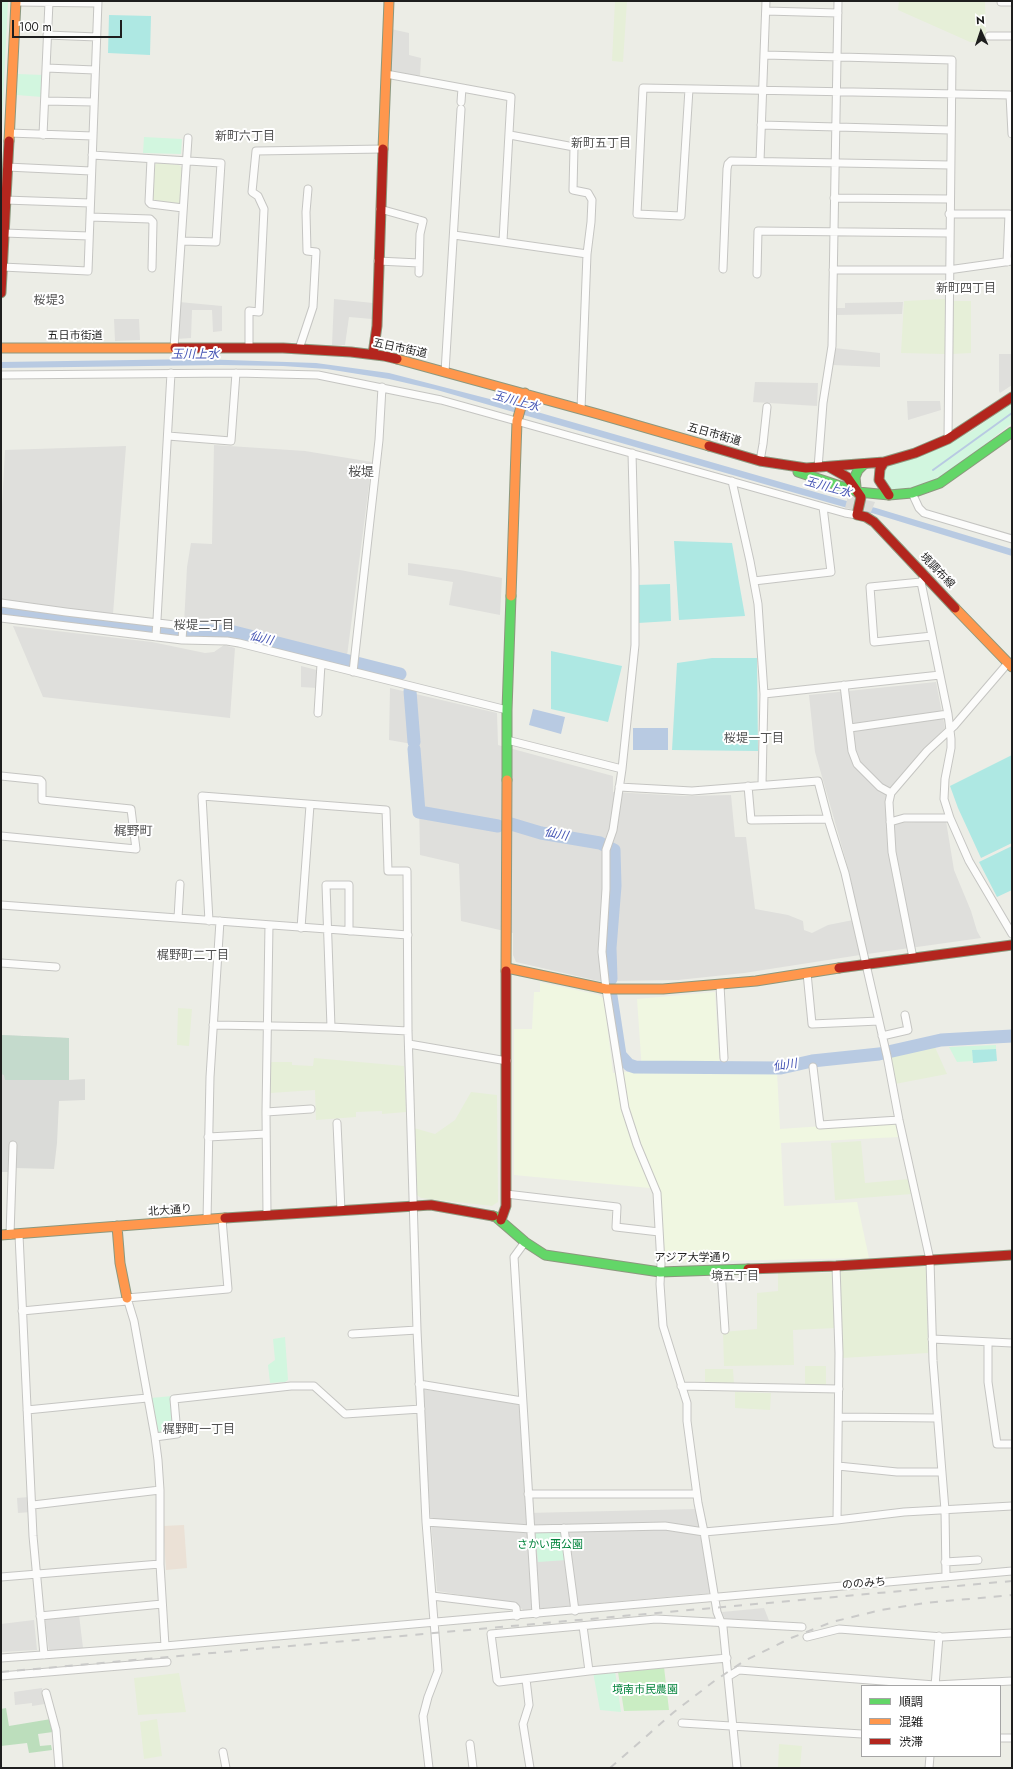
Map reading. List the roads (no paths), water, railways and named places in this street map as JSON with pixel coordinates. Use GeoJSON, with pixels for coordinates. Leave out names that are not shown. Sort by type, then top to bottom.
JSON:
{"type":"FeatureCollection","features":[{"type":"Feature","properties":{"kind":"street"},"geometry":{"type":"LineString","coordinates":[[1,293],[2,267],[4,233],[5,200],[16,1],[98,2],[88,271],[2,267]]}},
{"type":"Feature","properties":{"kind":"street"},"geometry":{"type":"LineString","coordinates":[[373,354],[378,326],[378,261],[389,1]]}},
{"type":"Feature","properties":{"kind":"street"},"geometry":{"type":"LineString","coordinates":[[760,161],[766,1]]}},
{"type":"Feature","properties":{"kind":"street"},"geometry":{"type":"LineString","coordinates":[[818,468],[823,403],[832,346],[838,1]]}},
{"type":"Feature","properties":{"kind":"street"},"geometry":{"type":"LineString","coordinates":[[1001,1],[1012,2]]}},
{"type":"Feature","properties":{"kind":"street"},"geometry":{"type":"LineString","coordinates":[[43,135],[49,2]]}},
{"type":"Feature","properties":{"kind":"street"},"geometry":{"type":"LineString","coordinates":[[766,11],[838,13]]}},
{"type":"Feature","properties":{"kind":"street"},"geometry":{"type":"LineString","coordinates":[[47,35],[96,37]]}},
{"type":"Feature","properties":{"kind":"street"},"geometry":{"type":"LineString","coordinates":[[989,36],[1012,36]]}},
{"type":"Feature","properties":{"kind":"street"},"geometry":{"type":"LineString","coordinates":[[765,55],[952,60],[948,270],[948,439]]}},
{"type":"Feature","properties":{"kind":"street"},"geometry":{"type":"LineString","coordinates":[[46,68],[95,70]]}},
{"type":"Feature","properties":{"kind":"street"},"geometry":{"type":"LineString","coordinates":[[386,74],[511,97],[503,241]]}},
{"type":"Feature","properties":{"kind":"street"},"geometry":{"type":"LineString","coordinates":[[445,372],[462,88]]}},
{"type":"Feature","properties":{"kind":"street"},"geometry":{"type":"LineString","coordinates":[[689,89],[681,216],[637,214],[643,88],[1010,95],[1012,134]]}},
{"type":"Feature","properties":{"kind":"street"},"geometry":{"type":"LineString","coordinates":[[45,101],[94,102]]}},
{"type":"Feature","properties":{"kind":"street"},"geometry":{"type":"LineString","coordinates":[[761,125],[950,130]]}},
{"type":"Feature","properties":{"kind":"street"},"geometry":{"type":"LineString","coordinates":[[9,133],[93,136]]}},
{"type":"Feature","properties":{"kind":"street"},"geometry":{"type":"LineString","coordinates":[[510,135],[574,146],[573,190],[588,193],[592,200],[587,254],[582,409]]}},
{"type":"Feature","properties":{"kind":"street"},"geometry":{"type":"LineString","coordinates":[[174,348],[188,138]]}},
{"type":"Feature","properties":{"kind":"street"},"geometry":{"type":"LineString","coordinates":[[249,348],[249,311],[259,312],[264,209],[258,196],[252,192],[256,151],[383,149]]}},
{"type":"Feature","properties":{"kind":"street"},"geometry":{"type":"LineString","coordinates":[[92,155],[151,160],[221,163],[216,242],[182,241]]}},
{"type":"Feature","properties":{"kind":"street"},"geometry":{"type":"LineString","coordinates":[[151,160],[149,202],[151,204],[183,208]]}},
{"type":"Feature","properties":{"kind":"street"},"geometry":{"type":"LineString","coordinates":[[723,269],[728,164],[731,162],[835,162],[950,165]]}},
{"type":"Feature","properties":{"kind":"street"},"geometry":{"type":"LineString","coordinates":[[7,167],[91,171]]}},
{"type":"Feature","properties":{"kind":"street"},"geometry":{"type":"LineString","coordinates":[[300,349],[313,307],[316,252],[307,250],[306,212],[308,189]]}},
{"type":"Feature","properties":{"kind":"street"},"geometry":{"type":"LineString","coordinates":[[834,198],[949,200]]}},
{"type":"Feature","properties":{"kind":"street"},"geometry":{"type":"LineString","coordinates":[[5,200],[90,203]]}},
{"type":"Feature","properties":{"kind":"street"},"geometry":{"type":"LineString","coordinates":[[380,209],[423,221],[420,234],[419,273]]}},
{"type":"Feature","properties":{"kind":"street"},"geometry":{"type":"LineString","coordinates":[[833,270],[948,270],[1010,262],[1009,214],[949,214]]}},
{"type":"Feature","properties":{"kind":"street"},"geometry":{"type":"LineString","coordinates":[[90,217],[150,219],[153,222],[152,268]]}},
{"type":"Feature","properties":{"kind":"street"},"geometry":{"type":"LineString","coordinates":[[757,274],[758,231],[949,233]]}},
{"type":"Feature","properties":{"kind":"street"},"geometry":{"type":"LineString","coordinates":[[4,233],[89,236]]}},
{"type":"Feature","properties":{"kind":"street"},"geometry":{"type":"LineString","coordinates":[[454,235],[587,254]]}},
{"type":"Feature","properties":{"kind":"street"},"geometry":{"type":"LineString","coordinates":[[378,261],[419,263]]}},
{"type":"Feature","properties":{"kind":"street","name":"五日市街道"},"geometry":{"type":"LineString","coordinates":[[1,348],[249,348],[300,349],[373,354],[445,372],[523,397],[582,409],[760,461],[782,465],[818,468],[884,462],[915,453],[948,439],[970,426],[1012,397]]}},
{"type":"Feature","properties":{"kind":"street"},"geometry":{"type":"LineString","coordinates":[[168,436],[231,441],[236,372]]}},
{"type":"Feature","properties":{"kind":"street"},"geometry":{"type":"LineString","coordinates":[[1,375],[236,372],[318,375],[441,400],[517,420],[632,454],[823,507],[858,513],[859,495],[855,477],[858,470],[864,464]]}},
{"type":"Feature","properties":{"kind":"street"},"geometry":{"type":"LineString","coordinates":[[156,637],[171,373]]}},
{"type":"Feature","properties":{"kind":"street"},"geometry":{"type":"LineString","coordinates":[[353,668],[379,440],[382,387]]}},
{"type":"Feature","properties":{"kind":"street"},"geometry":{"type":"LineString","coordinates":[[501,1220],[506,1211],[507,710],[517,420],[523,397]]}},
{"type":"Feature","properties":{"kind":"street"},"geometry":{"type":"LineString","coordinates":[[760,461],[767,407]]}},
{"type":"Feature","properties":{"kind":"street","name":"五日市街道"},"geometry":{"type":"LineString","coordinates":[[782,465],[859,495],[912,493],[923,490],[940,482],[963,468],[1012,432]]}},
{"type":"Feature","properties":{"kind":"street"},"geometry":{"type":"LineString","coordinates":[[632,454],[635,645],[622,769],[610,841],[606,850],[606,889],[602,952],[606,989],[625,1108],[637,1146],[657,1193],[663,1326],[687,1403],[687,1421],[696,1494],[715,1597],[723,1627],[734,1725],[737,1768]]}},
{"type":"Feature","properties":{"kind":"street"},"geometry":{"type":"LineString","coordinates":[[884,462],[880,469],[879,480],[889,495]]}},
{"type":"Feature","properties":{"kind":"street"},"geometry":{"type":"LineString","coordinates":[[829,467],[847,477],[859,495]]}},
{"type":"Feature","properties":{"kind":"street"},"geometry":{"type":"LineString","coordinates":[[732,481],[758,604],[764,694],[762,784]]}},
{"type":"Feature","properties":{"kind":"street"},"geometry":{"type":"LineString","coordinates":[[912,493],[919,508],[924,513],[1012,539]]}},
{"type":"Feature","properties":{"kind":"street"},"geometry":{"type":"LineString","coordinates":[[754,581],[831,572],[823,507]]}},
{"type":"Feature","properties":{"kind":"street","name":"境調布線"},"geometry":{"type":"LineString","coordinates":[[858,513],[874,522],[923,578],[1010,665]]}},
{"type":"Feature","properties":{"kind":"street"},"geometry":{"type":"LineString","coordinates":[[932,636],[874,642],[870,587],[923,578],[932,636],[952,728],[951,748],[946,767],[944,798],[950,818],[969,861],[1012,934]]}},
{"type":"Feature","properties":{"kind":"street"},"geometry":{"type":"LineString","coordinates":[[1,602],[66,612],[183,626],[182,640]]}},
{"type":"Feature","properties":{"kind":"street"},"geometry":{"type":"LineString","coordinates":[[1,618],[182,640],[226,641],[239,643],[320,664],[353,668],[507,710]]}},
{"type":"Feature","properties":{"kind":"street"},"geometry":{"type":"LineString","coordinates":[[318,713],[320,664]]}},
{"type":"Feature","properties":{"kind":"street"},"geometry":{"type":"LineString","coordinates":[[913,958],[892,852],[889,802],[891,793],[927,751],[952,728],[1010,665]]}},
{"type":"Feature","properties":{"kind":"street"},"geometry":{"type":"LineString","coordinates":[[764,694],[940,675]]}},
{"type":"Feature","properties":{"kind":"street"},"geometry":{"type":"LineString","coordinates":[[844,685],[852,751],[857,764],[880,787],[891,793]]}},
{"type":"Feature","properties":{"kind":"street"},"geometry":{"type":"LineString","coordinates":[[850,728],[948,714]]}},
{"type":"Feature","properties":{"kind":"street"},"geometry":{"type":"LineString","coordinates":[[507,740],[622,769]]}},
{"type":"Feature","properties":{"kind":"street"},"geometry":{"type":"LineString","coordinates":[[1,776],[40,780],[42,782],[42,800],[131,809],[136,849],[1,836]]}},
{"type":"Feature","properties":{"kind":"street"},"geometry":{"type":"LineString","coordinates":[[619,787],[692,791],[762,784],[818,781],[845,873],[879,1021],[930,1260],[932,1361],[945,1510],[946,1577]]}},
{"type":"Feature","properties":{"kind":"street"},"geometry":{"type":"LineString","coordinates":[[748,786],[751,820],[828,819]]}},
{"type":"Feature","properties":{"kind":"street"},"geometry":{"type":"LineString","coordinates":[[209,921],[202,796],[386,810],[388,871],[407,871],[408,1031],[414,1193],[412,1205],[426,1522],[438,1671],[428,1697],[423,1716],[429,1768]]}},
{"type":"Feature","properties":{"kind":"street"},"geometry":{"type":"LineString","coordinates":[[301,928],[310,805]]}},
{"type":"Feature","properties":{"kind":"street"},"geometry":{"type":"LineString","coordinates":[[890,822],[904,818],[950,818]]}},
{"type":"Feature","properties":{"kind":"street"},"geometry":{"type":"LineString","coordinates":[[178,918],[180,884]]}},
{"type":"Feature","properties":{"kind":"street"},"geometry":{"type":"LineString","coordinates":[[331,1027],[326,885],[349,885],[349,931]]}},
{"type":"Feature","properties":{"kind":"street"},"geometry":{"type":"LineString","coordinates":[[1,905],[408,935]]}},
{"type":"Feature","properties":{"kind":"street"},"geometry":{"type":"LineString","coordinates":[[207,1220],[208,1137],[220,921]]}},
{"type":"Feature","properties":{"kind":"street"},"geometry":{"type":"LineString","coordinates":[[267,1215],[266,1112],[269,925]]}},
{"type":"Feature","properties":{"kind":"street"},"geometry":{"type":"LineString","coordinates":[[507,968],[606,989],[650,989],[720,985],[808,974],[913,958],[1012,946]]}},
{"type":"Feature","properties":{"kind":"street"},"geometry":{"type":"LineString","coordinates":[[1,963],[56,967]]}},
{"type":"Feature","properties":{"kind":"street"},"geometry":{"type":"LineString","coordinates":[[808,974],[812,1024],[879,1021]]}},
{"type":"Feature","properties":{"kind":"street"},"geometry":{"type":"LineString","coordinates":[[720,985],[724,1058]]}},
{"type":"Feature","properties":{"kind":"street"},"geometry":{"type":"LineString","coordinates":[[882,1036],[908,1030],[905,1015]]}},
{"type":"Feature","properties":{"kind":"street"},"geometry":{"type":"LineString","coordinates":[[213,1026],[267,1025],[408,1031]]}},
{"type":"Feature","properties":{"kind":"street"},"geometry":{"type":"LineString","coordinates":[[409,1044],[507,1061]]}},
{"type":"Feature","properties":{"kind":"street"},"geometry":{"type":"LineString","coordinates":[[814,1067],[820,1125],[899,1120]]}},
{"type":"Feature","properties":{"kind":"street"},"geometry":{"type":"LineString","coordinates":[[266,1112],[311,1109]]}},
{"type":"Feature","properties":{"kind":"street"},"geometry":{"type":"LineString","coordinates":[[337,1123],[342,1210]]}},
{"type":"Feature","properties":{"kind":"street"},"geometry":{"type":"LineString","coordinates":[[208,1137],[266,1134]]}},
{"type":"Feature","properties":{"kind":"street"},"geometry":{"type":"LineString","coordinates":[[13,1145],[10,1235],[22,1311],[36,1574],[44,1655]]}},
{"type":"Feature","properties":{"kind":"street"},"geometry":{"type":"LineString","coordinates":[[506,1194],[617,1207],[616,1227],[659,1232]]}},
{"type":"Feature","properties":{"kind":"street","name":"アジア大学通り"},"geometry":{"type":"LineString","coordinates":[[342,1210],[412,1205],[449,1207],[490,1215],[501,1220],[525,1242],[539,1252],[550,1256],[660,1272],[836,1266],[1012,1255]]}},
{"type":"Feature","properties":{"kind":"street","name":"北大通り"},"geometry":{"type":"LineString","coordinates":[[10,1235],[342,1210]]}},
{"type":"Feature","properties":{"kind":"street"},"geometry":{"type":"LineString","coordinates":[[22,1311],[228,1289],[222,1219]]}},
{"type":"Feature","properties":{"kind":"street"},"geometry":{"type":"LineString","coordinates":[[117,1226],[121,1274],[134,1321],[155,1437],[160,1490],[160,1564],[165,1646]]}},
{"type":"Feature","properties":{"kind":"street"},"geometry":{"type":"LineString","coordinates":[[525,1242],[514,1257],[536,1614]]}},
{"type":"Feature","properties":{"kind":"street"},"geometry":{"type":"LineString","coordinates":[[836,1266],[839,1353],[837,1520]]}},
{"type":"Feature","properties":{"kind":"street"},"geometry":{"type":"LineString","coordinates":[[721,1271],[725,1330]]}},
{"type":"Feature","properties":{"kind":"street"},"geometry":{"type":"LineString","coordinates":[[352,1334],[417,1330]]}},
{"type":"Feature","properties":{"kind":"street"},"geometry":{"type":"LineString","coordinates":[[932,1339],[1012,1344]]}},
{"type":"Feature","properties":{"kind":"street"},"geometry":{"type":"LineString","coordinates":[[988,1342],[988,1382],[997,1444],[1012,1444]]}},
{"type":"Feature","properties":{"kind":"street"},"geometry":{"type":"LineString","coordinates":[[419,1384],[522,1401]]}},
{"type":"Feature","properties":{"kind":"street"},"geometry":{"type":"LineString","coordinates":[[155,1437],[177,1434],[174,1399],[291,1386],[314,1386],[345,1414],[421,1409]]}},
{"type":"Feature","properties":{"kind":"street"},"geometry":{"type":"LineString","coordinates":[[681,1386],[839,1389]]}},
{"type":"Feature","properties":{"kind":"street"},"geometry":{"type":"LineString","coordinates":[[27,1410],[147,1398]]}},
{"type":"Feature","properties":{"kind":"street"},"geometry":{"type":"LineString","coordinates":[[839,1417],[938,1418]]}},
{"type":"Feature","properties":{"kind":"street"},"geometry":{"type":"LineString","coordinates":[[838,1466],[898,1472],[942,1472]]}},
{"type":"Feature","properties":{"kind":"street"},"geometry":{"type":"LineString","coordinates":[[32,1505],[160,1490]]}},
{"type":"Feature","properties":{"kind":"street"},"geometry":{"type":"LineString","coordinates":[[528,1494],[696,1494]]}},
{"type":"Feature","properties":{"kind":"street"},"geometry":{"type":"LineString","coordinates":[[426,1522],[531,1529],[664,1526],[704,1532],[837,1520],[904,1512],[1012,1506]]}},
{"type":"Feature","properties":{"kind":"street"},"geometry":{"type":"LineString","coordinates":[[564,1528],[575,1611]]}},
{"type":"Feature","properties":{"kind":"street"},"geometry":{"type":"LineString","coordinates":[[945,1562],[978,1560]]}},
{"type":"Feature","properties":{"kind":"street"},"geometry":{"type":"LineString","coordinates":[[1,1577],[160,1564]]}},
{"type":"Feature","properties":{"kind":"street","name":"ののみち"},"geometry":{"type":"LineString","coordinates":[[1,1658],[165,1646],[517,1616],[1012,1571]]}},
{"type":"Feature","properties":{"kind":"street"},"geometry":{"type":"LineString","coordinates":[[432,1596],[514,1606],[516,1608],[517,1616]]}},
{"type":"Feature","properties":{"kind":"street"},"geometry":{"type":"LineString","coordinates":[[40,1616],[162,1604]]}},
{"type":"Feature","properties":{"kind":"street"},"geometry":{"type":"LineString","coordinates":[[727,1658],[589,1670],[499,1682],[497,1680],[491,1634],[656,1619],[721,1624],[802,1627]]}},
{"type":"Feature","properties":{"kind":"street"},"geometry":{"type":"LineString","coordinates":[[583,1626],[589,1670]]}},
{"type":"Feature","properties":{"kind":"street"},"geometry":{"type":"LineString","coordinates":[[807,1637],[839,1629],[939,1636],[1012,1633]]}},
{"type":"Feature","properties":{"kind":"street"},"geometry":{"type":"LineString","coordinates":[[935,1685],[939,1636]]}},
{"type":"Feature","properties":{"kind":"street"},"geometry":{"type":"LineString","coordinates":[[1,1676],[167,1662]]}},
{"type":"Feature","properties":{"kind":"street"},"geometry":{"type":"LineString","coordinates":[[729,1676],[739,1670],[935,1685],[1012,1681]]}},
{"type":"Feature","properties":{"kind":"street"},"geometry":{"type":"LineString","coordinates":[[526,1679],[529,1705],[523,1724],[530,1768]]}},
{"type":"Feature","properties":{"kind":"street"},"geometry":{"type":"LineString","coordinates":[[46,1693],[56,1730],[59,1768]]}},
{"type":"Feature","properties":{"kind":"street"},"geometry":{"type":"LineString","coordinates":[[682,1723],[861,1734]]}},
{"type":"Feature","properties":{"kind":"street"},"geometry":{"type":"LineString","coordinates":[[1001,1738],[1012,1738]]}},
{"type":"Feature","properties":{"kind":"street"},"geometry":{"type":"LineString","coordinates":[[470,1744],[473,1768]]}},
{"type":"Feature","properties":{"kind":"street"},"geometry":{"type":"LineString","coordinates":[[223,1752],[226,1768]]}},
{"type":"Feature","properties":{"kind":"street"},"geometry":{"type":"LineString","coordinates":[[930,1757],[930,1768]]}},
{"type":"Feature","properties":{"kind":"waterway"},"geometry":{"type":"LineString","coordinates":[[933,470],[1012,413]]}},
{"type":"Feature","properties":{"kind":"waterway","name":"仙川"},"geometry":{"type":"LineString","coordinates":[[1,608],[98,621],[189,630],[234,632],[400,674]]}},
{"type":"Feature","properties":{"kind":"waterway","name":"仙川"},"geometry":{"type":"LineString","coordinates":[[410,691],[414,742]]}},
{"type":"Feature","properties":{"kind":"waterway","name":"仙川"},"geometry":{"type":"LineString","coordinates":[[414,749],[419,812],[498,826]]}},
{"type":"Feature","properties":{"kind":"waterway","name":"仙川"},"geometry":{"type":"LineString","coordinates":[[511,824],[541,833],[600,843],[614,850],[615,886],[610,948],[611,979]]}},
{"type":"Feature","properties":{"kind":"waterway","name":"仙川"},"geometry":{"type":"LineString","coordinates":[[611,996],[620,1055],[629,1065],[635,1067],[781,1068],[812,1061],[879,1054],[941,1040],[1012,1036]]}},
{"type":"Feature","properties":{"kind":"railway"},"geometry":{"type":"LineString","coordinates":[[1,1672],[1012,1581]]}},
{"type":"Feature","properties":{"kind":"railway"},"geometry":{"type":"LineString","coordinates":[[610,1768],[674,1712],[713,1682],[744,1661],[791,1638],[832,1622],[881,1610],[925,1603],[1012,1595]]}},
{"type":"Feature","properties":{"kind":"district","name":"新町六丁目"},"geometry":{"type":"Point","coordinates":[245,137]}},
{"type":"Feature","properties":{"kind":"district","name":"新町五丁目"},"geometry":{"type":"Point","coordinates":[601,144]}},
{"type":"Feature","properties":{"kind":"district","name":"新町四丁目"},"geometry":{"type":"Point","coordinates":[966,289]}},
{"type":"Feature","properties":{"kind":"district","name":"桜堤3"},"geometry":{"type":"Point","coordinates":[49,301]}},
{"type":"Feature","properties":{"kind":"district","name":"桜堤"},"geometry":{"type":"Point","coordinates":[361,473]}},
{"type":"Feature","properties":{"kind":"district","name":"桜堤二丁目"},"geometry":{"type":"Point","coordinates":[204,626]}},
{"type":"Feature","properties":{"kind":"district","name":"桜堤一丁目"},"geometry":{"type":"Point","coordinates":[754,739]}},
{"type":"Feature","properties":{"kind":"district","name":"梶野町"},"geometry":{"type":"Point","coordinates":[133,832]}},
{"type":"Feature","properties":{"kind":"district","name":"梶野町二丁目"},"geometry":{"type":"Point","coordinates":[193,956]}},
{"type":"Feature","properties":{"kind":"district","name":"境五丁目"},"geometry":{"type":"Point","coordinates":[735,1277]}},
{"type":"Feature","properties":{"kind":"district","name":"梶野町一丁目"},"geometry":{"type":"Point","coordinates":[199,1430]}},
{"type":"Feature","properties":{"kind":"water label","name":"玉川上水"},"geometry":{"type":"Point","coordinates":[195,355]}},
{"type":"Feature","properties":{"kind":"water label","name":"玉川上水"},"geometry":{"type":"Point","coordinates":[516,402]}},
{"type":"Feature","properties":{"kind":"water label","name":"玉川上水"},"geometry":{"type":"Point","coordinates":[828,488]}},
{"type":"Feature","properties":{"kind":"park label","name":"さかい西公園"},"geometry":{"type":"Point","coordinates":[550,1545]}},
{"type":"Feature","properties":{"kind":"park label","name":"境南市民農園"},"geometry":{"type":"Point","coordinates":[645,1690]}}]}
